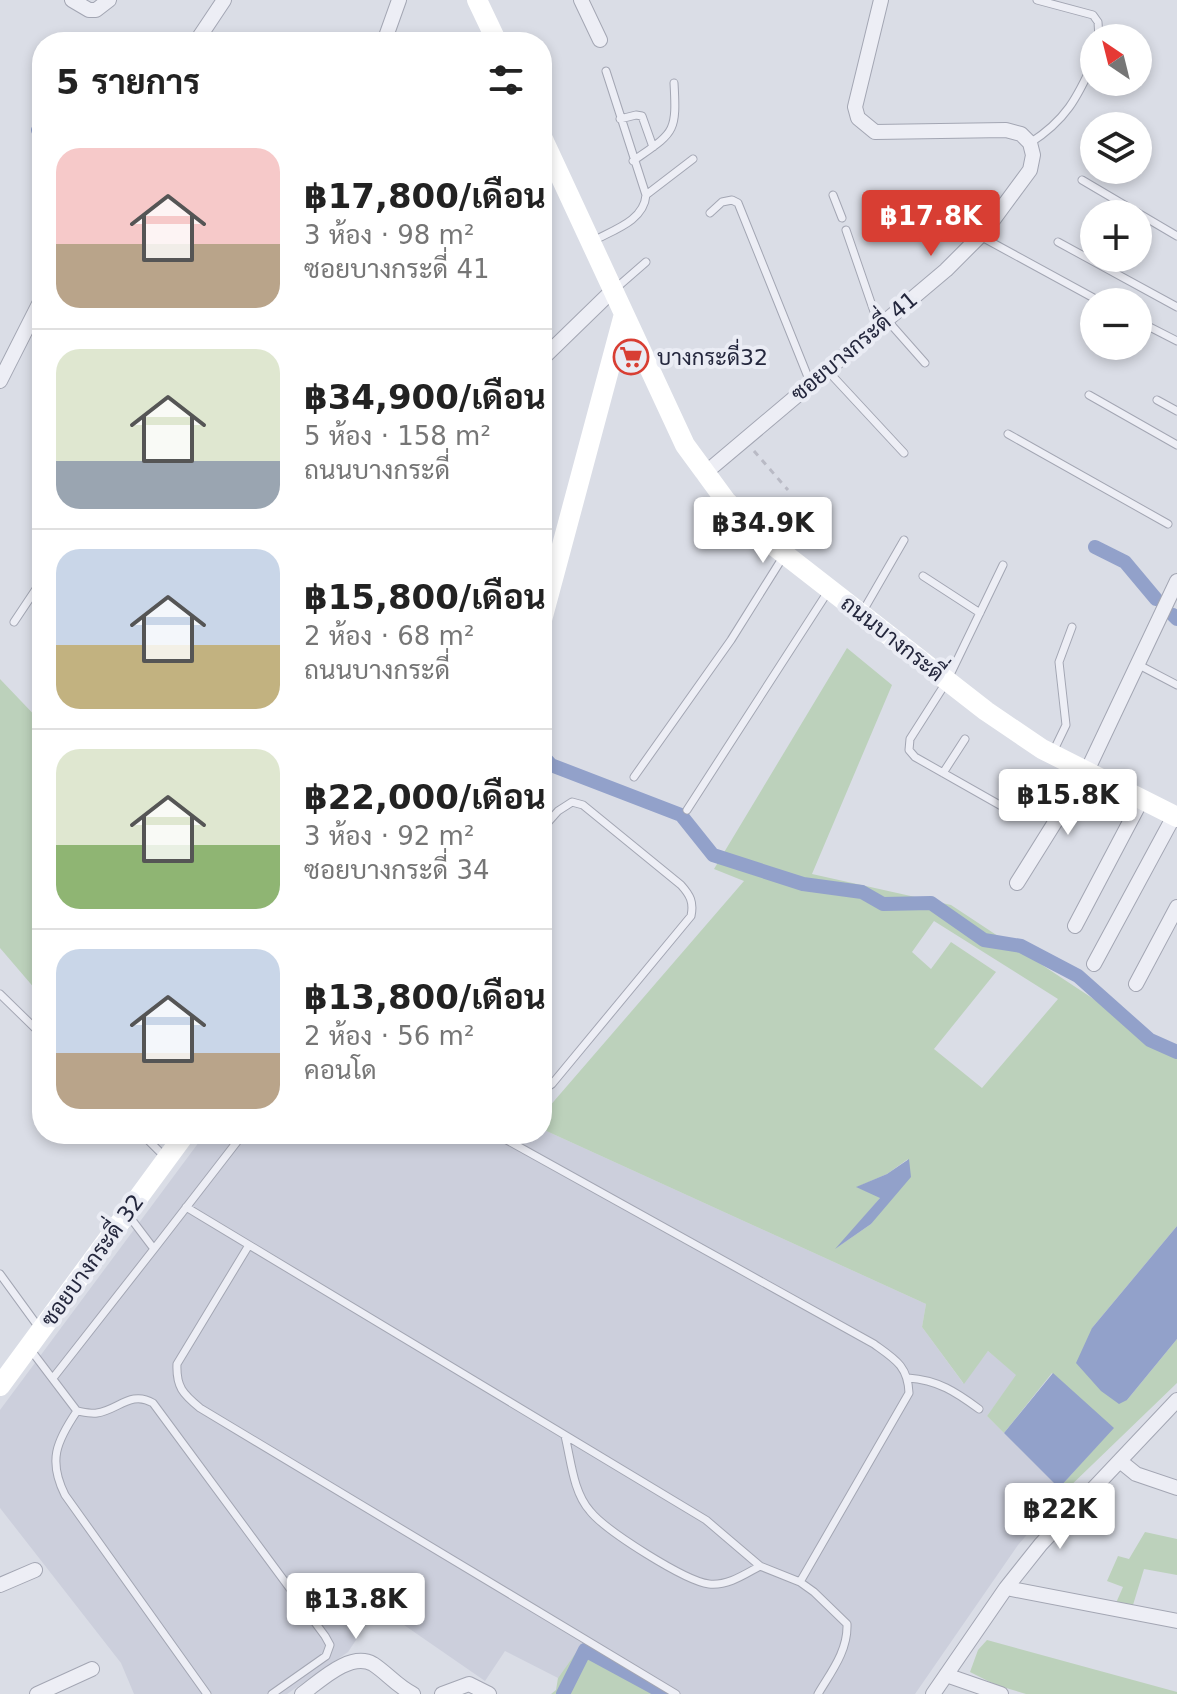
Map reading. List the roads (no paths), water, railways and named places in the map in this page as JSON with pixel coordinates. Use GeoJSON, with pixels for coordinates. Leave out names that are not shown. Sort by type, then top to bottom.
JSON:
{"type":"FeatureCollection","features":[{"type":"Feature","properties":{"kind":"street"},"geometry":{"type":"LineString","coordinates":[[72,0],[89,10],[96,10],[109,0]]}},
{"type":"Feature","properties":{"kind":"street"},"geometry":{"type":"LineString","coordinates":[[203,32],[224,0]]}},
{"type":"Feature","properties":{"kind":"street"},"geometry":{"type":"LineString","coordinates":[[388,32],[399,0]]}},
{"type":"Feature","properties":{"kind":"street"},"geometry":{"type":"LineString","coordinates":[[477,0],[492,32]]}},
{"type":"Feature","properties":{"kind":"street"},"geometry":{"type":"LineString","coordinates":[[581,0],[600,40]]}},
{"type":"Feature","properties":{"kind":"street"},"geometry":{"type":"LineString","coordinates":[[881,0],[855,107],[858,118],[866,127],[875,132],[1006,130],[1021,134],[1030,143]]}},
{"type":"Feature","properties":{"kind":"street","name":"ซอยบางกระดี่ 41"},"geometry":{"type":"LineString","coordinates":[[704,474],[946,270],[980,236],[1030,170],[1033,155],[1030,143]]}},
{"type":"Feature","properties":{"kind":"street","name":"ถนนบางกระดี่"},"geometry":{"type":"LineString","coordinates":[[552,158],[685,445],[726,501],[785,555],[986,711],[1052,754],[1176,816]]}},
{"type":"Feature","properties":{"kind":"street"},"geometry":{"type":"LineString","coordinates":[[552,349],[613,290]]}},
{"type":"Feature","properties":{"kind":"street"},"geometry":{"type":"LineString","coordinates":[[552,566],[624,314]]}},
{"type":"Feature","properties":{"kind":"street"},"geometry":{"type":"LineString","coordinates":[[0,381],[32,334]]}},
{"type":"Feature","properties":{"kind":"street"},"geometry":{"type":"LineString","coordinates":[[1017,883],[1087,771],[1177,581]]}},
{"type":"Feature","properties":{"kind":"street"},"geometry":{"type":"LineString","coordinates":[[1075,926],[1142,799]]}},
{"type":"Feature","properties":{"kind":"street"},"geometry":{"type":"LineString","coordinates":[[1094,964],[1176,816]]}},
{"type":"Feature","properties":{"kind":"street"},"geometry":{"type":"LineString","coordinates":[[1136,984],[1177,907]]}},
{"type":"Feature","properties":{"kind":"street","name":"ซอยบางกระดี่ 32"},"geometry":{"type":"LineString","coordinates":[[0,1386],[178,1144]]}},
{"type":"Feature","properties":{"kind":"street"},"geometry":{"type":"LineString","coordinates":[[933,1694],[1006,1588],[1041,1544],[1177,1400]]}},
{"type":"Feature","properties":{"kind":"street"},"geometry":{"type":"LineString","coordinates":[[1120,1461],[1136,1474],[1177,1488]]}},
{"type":"Feature","properties":{"kind":"street"},"geometry":{"type":"LineString","coordinates":[[0,1585],[35,1570]]}},
{"type":"Feature","properties":{"kind":"street"},"geometry":{"type":"LineString","coordinates":[[1006,1588],[1177,1621]]}},
{"type":"Feature","properties":{"kind":"street"},"geometry":{"type":"LineString","coordinates":[[302,1694],[337,1669],[357,1660],[371,1662],[413,1694]]}},
{"type":"Feature","properties":{"kind":"street"},"geometry":{"type":"LineString","coordinates":[[37,1694],[92,1669]]}},
{"type":"Feature","properties":{"kind":"street"},"geometry":{"type":"LineString","coordinates":[[946,1675],[1001,1694]]}},
{"type":"Feature","properties":{"kind":"street"},"geometry":{"type":"LineString","coordinates":[[442,1694],[469,1684],[489,1694]]}},
{"type":"Feature","properties":{"kind":"lane"},"geometry":{"type":"LineString","coordinates":[[1037,0],[1085,11],[1093,15],[1098,24]]}},
{"type":"Feature","properties":{"kind":"lane"},"geometry":{"type":"LineString","coordinates":[[591,242],[639,215],[645,207],[646,195],[606,71]]}},
{"type":"Feature","properties":{"kind":"lane"},"geometry":{"type":"LineString","coordinates":[[633,161],[670,133],[675,125],[674,83]]}},
{"type":"Feature","properties":{"kind":"lane"},"geometry":{"type":"LineString","coordinates":[[1030,143],[1048,132],[1075,102],[1080,91]]}},
{"type":"Feature","properties":{"kind":"lane"},"geometry":{"type":"LineString","coordinates":[[620,119],[642,116],[653,147]]}},
{"type":"Feature","properties":{"kind":"lane"},"geometry":{"type":"LineString","coordinates":[[646,195],[693,159]]}},
{"type":"Feature","properties":{"kind":"lane"},"geometry":{"type":"LineString","coordinates":[[1089,184],[1177,236]]}},
{"type":"Feature","properties":{"kind":"lane"},"geometry":{"type":"LineString","coordinates":[[833,195],[842,218]]}},
{"type":"Feature","properties":{"kind":"lane"},"geometry":{"type":"LineString","coordinates":[[710,213],[722,202],[732,200],[738,203],[810,382]]}},
{"type":"Feature","properties":{"kind":"lane"},"geometry":{"type":"LineString","coordinates":[[846,230],[883,323],[925,363]]}},
{"type":"Feature","properties":{"kind":"lane"},"geometry":{"type":"LineString","coordinates":[[980,236],[1080,291]]}},
{"type":"Feature","properties":{"kind":"lane"},"geometry":{"type":"LineString","coordinates":[[1058,242],[1177,307]]}},
{"type":"Feature","properties":{"kind":"lane"},"geometry":{"type":"LineString","coordinates":[[613,290],[646,262]]}},
{"type":"Feature","properties":{"kind":"lane"},"geometry":{"type":"LineString","coordinates":[[1152,328],[1177,341]]}},
{"type":"Feature","properties":{"kind":"lane"},"geometry":{"type":"LineString","coordinates":[[826,369],[904,453]]}},
{"type":"Feature","properties":{"kind":"lane"},"geometry":{"type":"LineString","coordinates":[[1089,395],[1177,445]]}},
{"type":"Feature","properties":{"kind":"lane"},"geometry":{"type":"LineString","coordinates":[[1157,400],[1177,411]]}},
{"type":"Feature","properties":{"kind":"lane"},"geometry":{"type":"LineString","coordinates":[[1008,434],[1168,524]]}},
{"type":"Feature","properties":{"kind":"lane"},"geometry":{"type":"LineString","coordinates":[[862,614],[904,540]]}},
{"type":"Feature","properties":{"kind":"lane"},"geometry":{"type":"LineString","coordinates":[[634,777],[731,640],[785,555]]}},
{"type":"Feature","properties":{"kind":"lane"},"geometry":{"type":"LineString","coordinates":[[1003,565],[947,681],[910,739],[909,750],[915,757],[1005,808]]}},
{"type":"Feature","properties":{"kind":"lane"},"geometry":{"type":"LineString","coordinates":[[923,576],[980,613]]}},
{"type":"Feature","properties":{"kind":"lane"},"geometry":{"type":"LineString","coordinates":[[687,810],[830,589]]}},
{"type":"Feature","properties":{"kind":"lane"},"geometry":{"type":"LineString","coordinates":[[14,622],[32,595]]}},
{"type":"Feature","properties":{"kind":"lane"},"geometry":{"type":"LineString","coordinates":[[1052,754],[1066,725],[1059,662],[1072,627]]}},
{"type":"Feature","properties":{"kind":"lane"},"geometry":{"type":"LineString","coordinates":[[1137,664],[1177,685]]}},
{"type":"Feature","properties":{"kind":"lane"},"geometry":{"type":"LineString","coordinates":[[943,773],[965,739]]}},
{"type":"Feature","properties":{"kind":"lane"},"geometry":{"type":"LineString","coordinates":[[552,818],[572,802],[583,805],[681,885],[693,906],[691,916],[552,1084]]}},
{"type":"Feature","properties":{"kind":"lane"},"geometry":{"type":"LineString","coordinates":[[0,994],[32,1025]]}},
{"type":"Feature","properties":{"kind":"lane"},"geometry":{"type":"LineString","coordinates":[[152,1144],[167,1158]]}},
{"type":"Feature","properties":{"kind":"lane"},"geometry":{"type":"LineString","coordinates":[[53,1378],[235,1144]]}},
{"type":"Feature","properties":{"kind":"lane"},"geometry":{"type":"LineString","coordinates":[[514,1144],[874,1344],[902,1366],[908,1378],[909,1393],[800,1582]]}},
{"type":"Feature","properties":{"kind":"lane"},"geometry":{"type":"LineString","coordinates":[[186,1207],[706,1520],[760,1566],[800,1582],[814,1592],[847,1624],[847,1639],[842,1653],[818,1694]]}},
{"type":"Feature","properties":{"kind":"lane"},"geometry":{"type":"LineString","coordinates":[[127,1213],[154,1249]]}},
{"type":"Feature","properties":{"kind":"lane"},"geometry":{"type":"LineString","coordinates":[[249,1245],[177,1364],[176,1381],[182,1394],[200,1408],[676,1694]]}},
{"type":"Feature","properties":{"kind":"lane"},"geometry":{"type":"LineString","coordinates":[[0,1274],[53,1378],[77,1411],[95,1414],[127,1400],[143,1397],[153,1403],[325,1636],[330,1645],[326,1656],[272,1694]]}},
{"type":"Feature","properties":{"kind":"lane"},"geometry":{"type":"LineString","coordinates":[[908,1378],[929,1379],[950,1388],[979,1409]]}},
{"type":"Feature","properties":{"kind":"lane"},"geometry":{"type":"LineString","coordinates":[[77,1411],[64,1430],[55,1455],[55,1476],[65,1495],[207,1694]]}},
{"type":"Feature","properties":{"kind":"lane"},"geometry":{"type":"LineString","coordinates":[[565,1436],[578,1491],[590,1512],[618,1535],[690,1579],[712,1585],[734,1580],[760,1566]]}},
{"type":"Feature","properties":{"kind":"water"},"geometry":{"type":"Polygon","coordinates":[[[909,1159],[911,1177],[871,1224],[835,1249],[880,1198],[856,1187],[887,1174],[909,1159]]]}},
{"type":"Feature","properties":{"kind":"water"},"geometry":{"type":"Polygon","coordinates":[[[1177,1226],[1177,1339],[1127,1400],[1119,1404],[1101,1391],[1076,1363],[1092,1328],[1177,1226]]]}},
{"type":"Feature","properties":{"kind":"water"},"geometry":{"type":"Polygon","coordinates":[[[1053,1373],[1114,1428],[1059,1488],[1004,1433],[1053,1373]]]}},
{"type":"Feature","properties":{"kind":"waterway"},"geometry":{"type":"LineString","coordinates":[[1095,547],[1125,562],[1156,599]]}},
{"type":"Feature","properties":{"kind":"waterway"},"geometry":{"type":"LineString","coordinates":[[1173,615],[1177,619]]}},
{"type":"Feature","properties":{"kind":"waterway"},"geometry":{"type":"LineString","coordinates":[[552,765],[681,815],[713,855],[803,884],[862,892],[883,904],[931,903],[984,940],[1021,946],[1078,976],[1150,1040],[1177,1052]]}},
{"type":"Feature","properties":{"kind":"waterway"},"geometry":{"type":"LineString","coordinates":[[563,1694],[585,1650],[666,1694]]}},
{"type":"Feature","properties":{"kind":"place","name":"บางกระดี่32"},"geometry":{"type":"Point","coordinates":[631,357]}}]}
